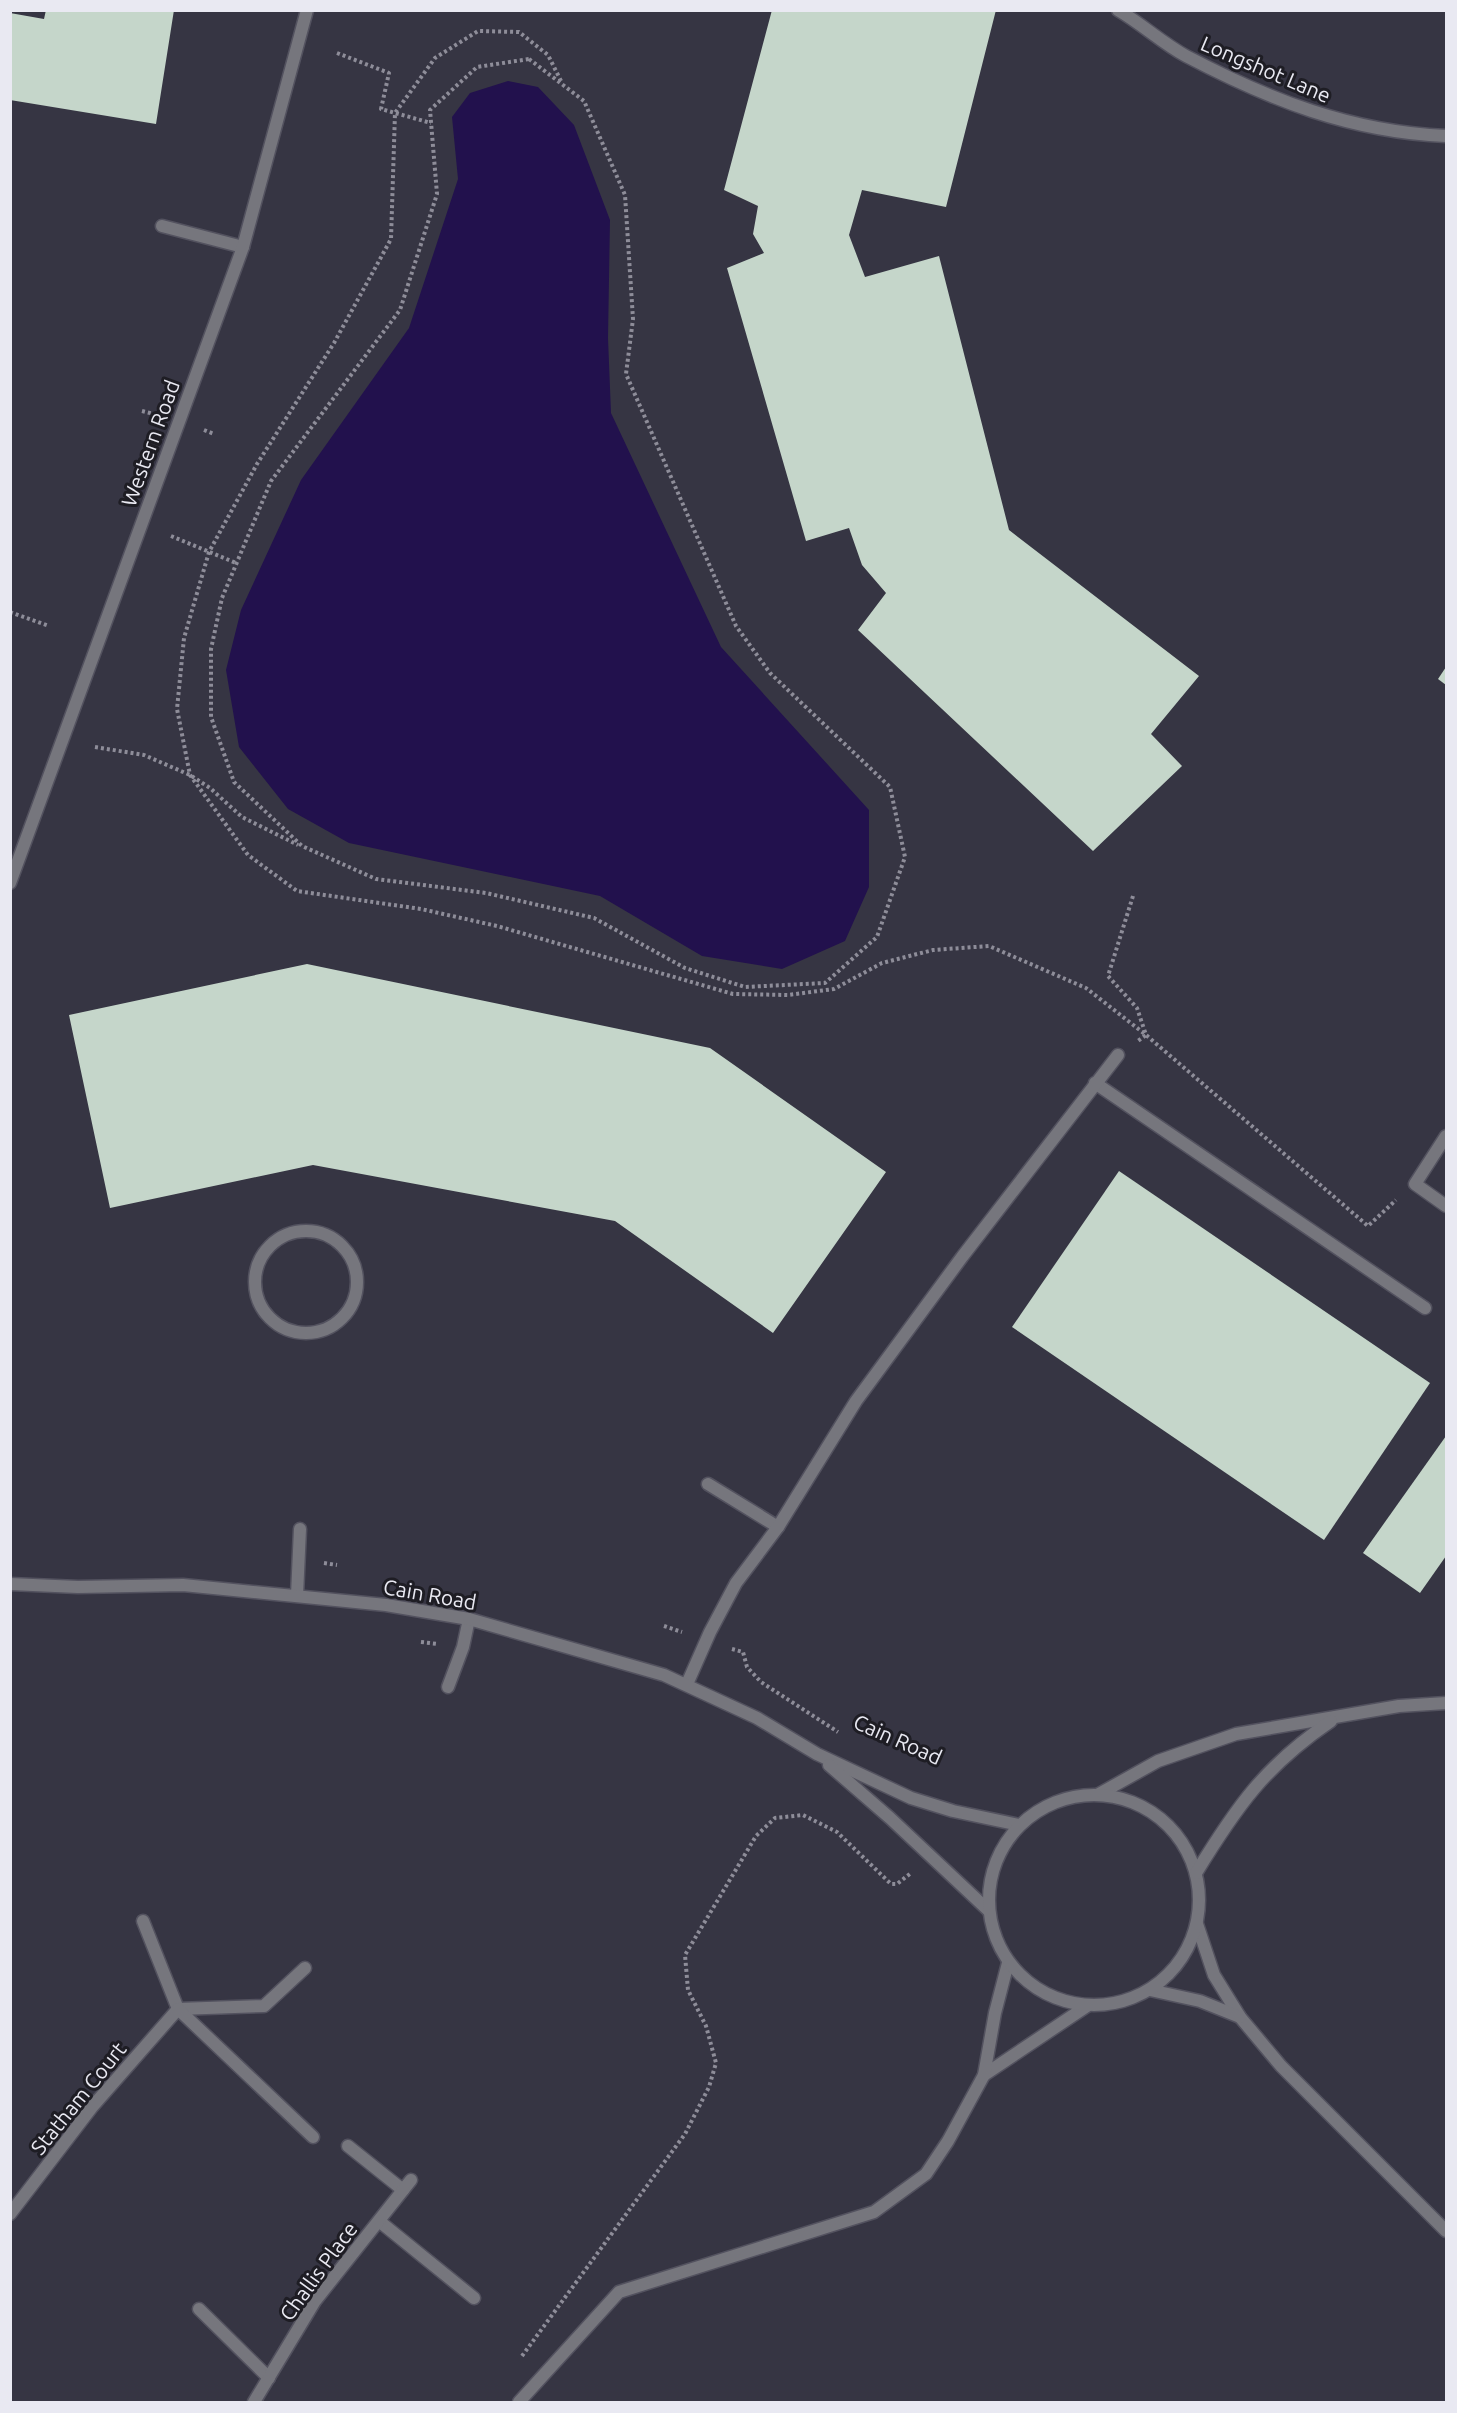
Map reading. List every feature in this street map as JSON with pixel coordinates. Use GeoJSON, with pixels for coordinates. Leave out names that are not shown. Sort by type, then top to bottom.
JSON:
{"type":"FeatureCollection","features":[{"type":"Feature","properties":{"kind":"street","name":"Western Road"},"geometry":{"type":"LineString","coordinates":[[10,883],[243,248],[308,10]]}},
{"type":"Feature","properties":{"kind":"street","name":"Longshot Lane"},"geometry":{"type":"LineString","coordinates":[[1118,10],[1184,55],[1307,112],[1369,128],[1446,136]]}},
{"type":"Feature","properties":{"kind":"street"},"geometry":{"type":"LineString","coordinates":[[162,226],[243,248]]}},
{"type":"Feature","properties":{"kind":"street"},"geometry":{"type":"LineString","coordinates":[[687,1684],[710,1632],[736,1583],[778,1527],[875,1375],[962,1257],[1118,1055]]}},
{"type":"Feature","properties":{"kind":"street"},"geometry":{"type":"LineString","coordinates":[[1095,1083],[1425,1308]]}},
{"type":"Feature","properties":{"kind":"street"},"geometry":{"type":"LineString","coordinates":[[1446,1136],[1414,1184],[1446,1206]]}},
{"type":"Feature","properties":{"kind":"street"},"geometry":{"type":"LineString","coordinates":[[299,1231],[316,1231],[333,1238],[346,1250],[354,1265],[357,1283],[353,1300],[344,1316],[331,1327],[315,1332],[299,1332],[284,1328],[261,1306],[256,1291],[255,1274],[260,1259],[269,1246],[282,1236],[299,1231]]}},
{"type":"Feature","properties":{"kind":"street"},"geometry":{"type":"LineString","coordinates":[[708,1484],[778,1527]]}},
{"type":"Feature","properties":{"kind":"street"},"geometry":{"type":"LineString","coordinates":[[297,1595],[300,1529]]}},
{"type":"Feature","properties":{"kind":"street","name":"Cain Road"},"geometry":{"type":"LineString","coordinates":[[10,1584],[78,1587],[183,1585],[386,1605],[469,1619],[645,1669],[687,1684],[757,1718],[817,1754],[911,1798],[953,1811],[1019,1825]]}},
{"type":"Feature","properties":{"kind":"street"},"geometry":{"type":"LineString","coordinates":[[448,1688],[463,1647],[469,1619]]}},
{"type":"Feature","properties":{"kind":"street"},"geometry":{"type":"LineString","coordinates":[[1099,1794],[1158,1761],[1210,1742],[1271,1727],[1335,1719],[1399,1706],[1446,1703]]}},
{"type":"Feature","properties":{"kind":"street"},"geometry":{"type":"LineString","coordinates":[[1196,1872],[1246,1796],[1306,1738],[1335,1719]]}},
{"type":"Feature","properties":{"kind":"street","name":"Cain Road"},"geometry":{"type":"LineString","coordinates":[[817,1754],[890,1818],[988,1910]]}},
{"type":"Feature","properties":{"kind":"street"},"geometry":{"type":"LineString","coordinates":[[1099,1794],[1125,1799],[1149,1810],[1170,1827],[1186,1848],[1196,1872],[1199,1898],[1197,1924],[1187,1950],[1177,1965],[1150,1990],[1119,2003],[1088,2006],[1057,2000],[1030,1985],[1008,1963],[995,1938],[988,1910],[990,1879],[1001,1850],[1019,1825],[1042,1808],[1069,1797],[1099,1794]]}},
{"type":"Feature","properties":{"kind":"street"},"geometry":{"type":"LineString","coordinates":[[143,1921],[178,2010],[313,2138]]}},
{"type":"Feature","properties":{"kind":"street"},"geometry":{"type":"LineString","coordinates":[[1197,1924],[1214,1975],[1240,2016],[1281,2066],[1446,2231]]}},
{"type":"Feature","properties":{"kind":"street"},"geometry":{"type":"LineString","coordinates":[[519,2403],[619,2292],[874,2212],[926,2174],[948,2141],[984,2075],[995,2013],[1008,1963]]}},
{"type":"Feature","properties":{"kind":"street"},"geometry":{"type":"LineString","coordinates":[[178,2010],[264,2006],[305,1968]]}},
{"type":"Feature","properties":{"kind":"street"},"geometry":{"type":"LineString","coordinates":[[1150,1990],[1200,2001],[1240,2016]]}},
{"type":"Feature","properties":{"kind":"street"},"geometry":{"type":"LineString","coordinates":[[984,2075],[1088,2006]]}},
{"type":"Feature","properties":{"kind":"street","name":"Statham Court"},"geometry":{"type":"LineString","coordinates":[[12,2210],[92,2107],[178,2010]]}},
{"type":"Feature","properties":{"kind":"street","name":"Challis Place"},"geometry":{"type":"LineString","coordinates":[[254,2403],[315,2301],[407,2185],[348,2146]]}},
{"type":"Feature","properties":{"kind":"street"},"geometry":{"type":"LineString","coordinates":[[379,2221],[474,2298]]}},
{"type":"Feature","properties":{"kind":"street"},"geometry":{"type":"LineString","coordinates":[[199,2309],[269,2378]]}},
{"type":"Feature","properties":{"kind":"path"},"geometry":{"type":"LineString","coordinates":[[562,84],[548,55],[519,32],[478,31],[435,58],[395,113],[391,239],[334,343],[257,464],[209,552],[184,638],[177,709],[190,776],[248,855],[297,891],[421,909],[497,926],[733,993],[788,995],[834,989],[882,963],[933,950],[989,946],[1086,988],[1146,1035],[1368,1226],[1414,1184]]}},
{"type":"Feature","properties":{"kind":"path"},"geometry":{"type":"LineString","coordinates":[[337,53],[389,73],[381,109],[431,123]]}},
{"type":"Feature","properties":{"kind":"path"},"geometry":{"type":"LineString","coordinates":[[95,747],[144,755],[190,776],[210,788],[242,817],[302,846],[376,879],[486,892],[594,918],[685,968],[745,987],[825,983],[877,937],[905,857],[890,787],[770,673],[736,626],[626,374],[633,319],[625,195],[584,101],[529,59],[477,67],[430,110],[437,194],[400,310],[270,481],[222,598],[211,649],[211,717],[234,782],[302,846]]}},
{"type":"Feature","properties":{"kind":"path"},"geometry":{"type":"LineString","coordinates":[[142,411],[154,415]]}},
{"type":"Feature","properties":{"kind":"path"},"geometry":{"type":"LineString","coordinates":[[202,430],[214,434]]}},
{"type":"Feature","properties":{"kind":"path"},"geometry":{"type":"LineString","coordinates":[[171,536],[236,563]]}},
{"type":"Feature","properties":{"kind":"path"},"geometry":{"type":"LineString","coordinates":[[10,612],[49,626]]}},
{"type":"Feature","properties":{"kind":"path"},"geometry":{"type":"LineString","coordinates":[[1133,896],[1108,976],[1137,1008],[1146,1035]]}},
{"type":"Feature","properties":{"kind":"path"},"geometry":{"type":"LineString","coordinates":[[664,1626],[672,1628]]}},
{"type":"Feature","properties":{"kind":"path","name":"Cain Road"},"geometry":{"type":"LineString","coordinates":[[732,1649],[743,1652],[747,1667],[761,1682],[847,1738]]}},
{"type":"Feature","properties":{"kind":"path"},"geometry":{"type":"LineString","coordinates":[[516,2364],[685,2134],[709,2087],[716,2063],[706,2026],[688,1990],[685,1955],[756,1836],[775,1818],[803,1815],[837,1832],[891,1884],[897,1884],[912,1872]]}},
{"type":"Feature","properties":{"kind":"shaded area"},"geometry":{"type":"Polygon","coordinates":[[[508,81],[538,87],[574,125],[610,220],[608,338],[611,413],[721,647],[869,810],[869,887],[845,941],[782,969],[702,956],[600,896],[349,843],[288,809],[239,747],[226,670],[241,610],[301,480],[409,328],[458,179],[452,117],[470,93],[508,81]]]}},
{"type":"Feature","properties":{"kind":"building"},"geometry":{"type":"Polygon","coordinates":[[[46,10],[174,10],[156,124],[10,100],[10,13],[44,19],[46,10]]]}},
{"type":"Feature","properties":{"kind":"building"},"geometry":{"type":"Polygon","coordinates":[[[772,10],[996,10],[946,207],[862,190],[849,235],[865,277],[939,256],[1009,530],[1199,676],[1151,734],[1182,766],[1093,851],[858,630],[886,593],[862,565],[849,528],[806,541],[727,268],[764,253],[753,234],[758,206],[724,190],[772,10]]]}},
{"type":"Feature","properties":{"kind":"building"},"geometry":{"type":"Polygon","coordinates":[[[1446,667],[1446,685],[1438,679],[1446,667]]]}},
{"type":"Feature","properties":{"kind":"building"},"geometry":{"type":"Polygon","coordinates":[[[307,964],[710,1048],[886,1172],[773,1333],[615,1221],[313,1165],[110,1208],[69,1015],[307,964]]]}},
{"type":"Feature","properties":{"kind":"building"},"geometry":{"type":"Polygon","coordinates":[[[1119,1171],[1430,1383],[1324,1540],[1012,1327],[1119,1171]]]}},
{"type":"Feature","properties":{"kind":"building"},"geometry":{"type":"Polygon","coordinates":[[[1446,1436],[1446,1556],[1420,1593],[1363,1553],[1446,1436]]]}}]}
